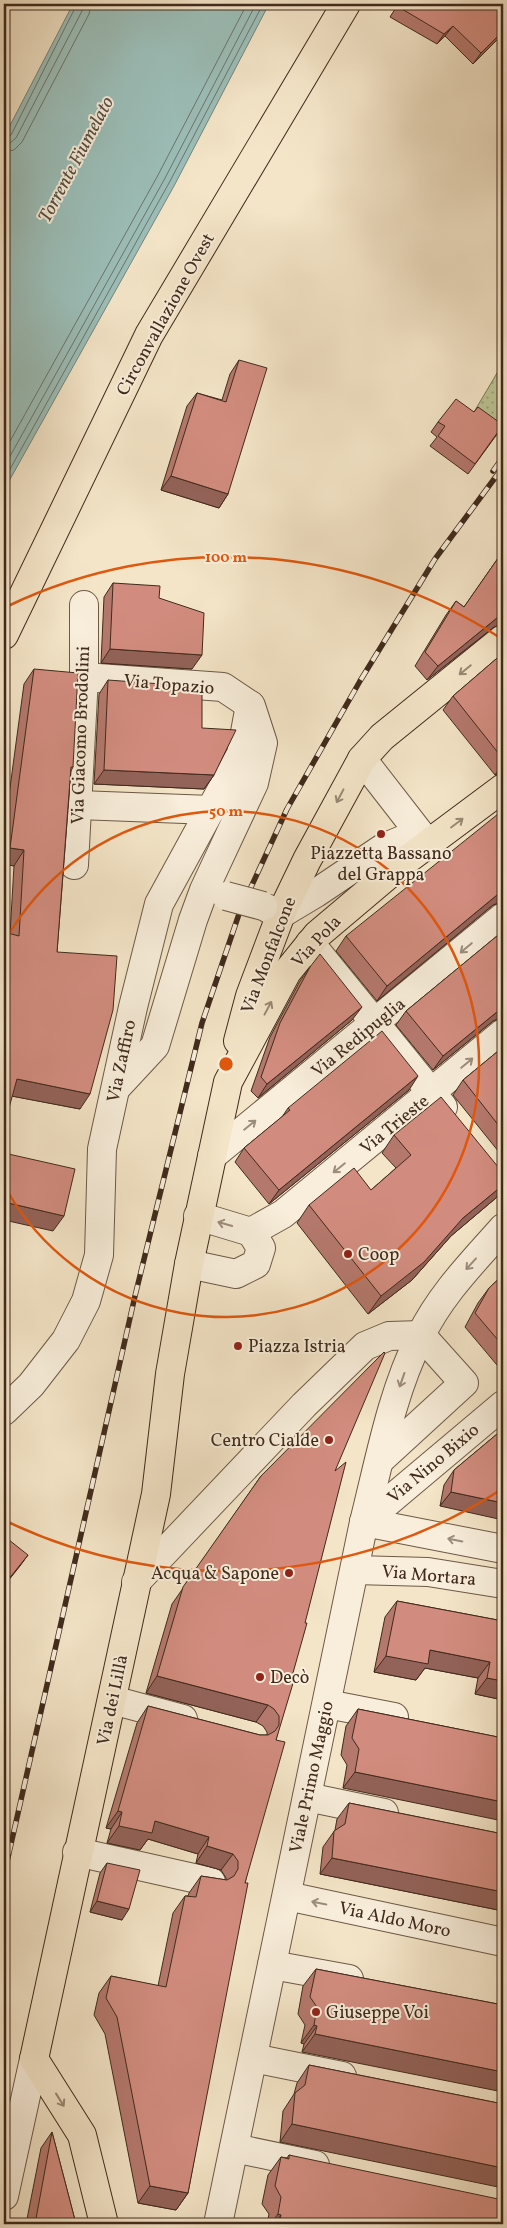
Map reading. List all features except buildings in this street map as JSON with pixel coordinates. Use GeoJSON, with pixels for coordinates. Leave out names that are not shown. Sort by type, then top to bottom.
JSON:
{"type":"FeatureCollection","features":[{"type":"Feature","properties":{"kind":"main road","name":"Circonvallazione Ovest"},"geometry":{"type":"LineString","coordinates":[[4,635],[149,335],[346,4]]}},
{"type":"Feature","properties":{"kind":"main road","name":"Via Monfalcone"},"geometry":{"type":"LineString","coordinates":[[228,1082],[272,910],[307,860],[362,759],[382,736],[503,639]]}},
{"type":"Feature","properties":{"kind":"main road","name":"Via Pola"},"geometry":{"type":"LineString","coordinates":[[189,1264],[228,1082],[288,972],[310,943],[376,885],[424,838],[503,788]]}},
{"type":"Feature","properties":{"kind":"main road","name":"Via dei Lillà"},"geometry":{"type":"LineString","coordinates":[[34,2059],[77,1852],[156,1494],[170,1374],[189,1264]]}},
{"type":"Feature","properties":{"kind":"main road"},"geometry":{"type":"LineString","coordinates":[[34,2059],[82,2136],[104,2224]]}},
{"type":"Feature","properties":{"kind":"street","name":"Via Giacomo Brodolini"},"geometry":{"type":"LineString","coordinates":[[74,865],[84,676],[84,605]]}},
{"type":"Feature","properties":{"kind":"street","name":"Via Topazio"},"geometry":{"type":"LineString","coordinates":[[84,676],[222,687],[250,705]]}},
{"type":"Feature","properties":{"kind":"street"},"geometry":{"type":"LineString","coordinates":[[115,1089],[155,1046],[193,920],[215,894],[254,783],[263,742],[250,705]]}},
{"type":"Feature","properties":{"kind":"street","name":"Via Zaffiro"},"geometry":{"type":"LineString","coordinates":[[4,1411],[31,1386],[66,1340],[86,1301],[99,1255],[102,1149],[159,904],[241,754],[250,705]]}},
{"type":"Feature","properties":{"kind":"street"},"geometry":{"type":"LineString","coordinates":[[215,894],[272,910],[316,893],[383,848],[424,838],[362,759]]}},
{"type":"Feature","properties":{"kind":"street"},"geometry":{"type":"LineString","coordinates":[[78,805],[211,810]]}},
{"type":"Feature","properties":{"kind":"street","name":"Via Redipuglia"},"geometry":{"type":"LineString","coordinates":[[212,1156],[503,917]]}},
{"type":"Feature","properties":{"kind":"street"},"geometry":{"type":"LineString","coordinates":[[310,943],[461,1130]]}},
{"type":"Feature","properties":{"kind":"street","name":"Via Trieste"},"geometry":{"type":"LineString","coordinates":[[251,1232],[283,1214],[503,1032]]}},
{"type":"Feature","properties":{"kind":"street"},"geometry":{"type":"LineString","coordinates":[[189,1264],[236,1274],[256,1264],[261,1248],[251,1232],[198,1216]]}},
{"type":"Feature","properties":{"kind":"street","name":"Viale Primo Maggio"},"geometry":{"type":"LineString","coordinates":[[218,2224],[364,1522],[389,1419],[404,1373],[421,1335],[454,1283],[503,1228]]}},
{"type":"Feature","properties":{"kind":"street"},"geometry":{"type":"LineString","coordinates":[[136,1582],[304,1405],[365,1346],[389,1336],[421,1335],[464,1383],[380,1460]]}},
{"type":"Feature","properties":{"kind":"street","name":"Via Nino Bixio"},"geometry":{"type":"LineString","coordinates":[[364,1522],[503,1404]]}},
{"type":"Feature","properties":{"kind":"street"},"geometry":{"type":"LineString","coordinates":[[364,1522],[503,1549]]}},
{"type":"Feature","properties":{"kind":"street","name":"Via Mortara"},"geometry":{"type":"LineString","coordinates":[[355,1570],[428,1572],[500,1580]]}},
{"type":"Feature","properties":{"kind":"street"},"geometry":{"type":"LineString","coordinates":[[112,1700],[205,1724]]}},
{"type":"Feature","properties":{"kind":"street"},"geometry":{"type":"LineString","coordinates":[[327,1704],[415,1721]]}},
{"type":"Feature","properties":{"kind":"street"},"geometry":{"type":"LineString","coordinates":[[307,1797],[410,1818]]}},
{"type":"Feature","properties":{"kind":"street"},"geometry":{"type":"LineString","coordinates":[[77,1852],[211,1882]]}},
{"type":"Feature","properties":{"kind":"street","name":"Via Aldo Moro"},"geometry":{"type":"LineString","coordinates":[[286,1896],[503,1942]]}},
{"type":"Feature","properties":{"kind":"street"},"geometry":{"type":"LineString","coordinates":[[272,1965],[378,1984]]}},
{"type":"Feature","properties":{"kind":"street"},"geometry":{"type":"LineString","coordinates":[[252,2058],[368,2081]]}},
{"type":"Feature","properties":{"kind":"street","name":"Via dei Lillà"},"geometry":{"type":"LineString","coordinates":[[4,2196],[34,2059]]}},
{"type":"Feature","properties":{"kind":"street"},"geometry":{"type":"LineString","coordinates":[[234,2148],[340,2170]]}},
{"type":"Feature","properties":{"kind":"green space"},"geometry":{"type":"Polygon","coordinates":[[[503,363],[503,420],[496,436],[471,417],[503,363]]]}},
{"type":"Feature","properties":{"kind":"water","name":"Torrente Fiumelato"},"geometry":{"type":"Polygon","coordinates":[[[73,4],[269,4],[174,186],[4,490],[4,137],[73,4]]]}},
{"type":"Feature","properties":{"kind":"railway"},"geometry":{"type":"LineString","coordinates":[[493,471],[503,457]]}},
{"type":"Feature","properties":{"kind":"railway"},"geometry":{"type":"LineString","coordinates":[[4,1875],[135,1296],[202,1023],[240,911],[287,809],[360,681],[435,559],[503,467]]}},
{"type":"Feature","properties":{"kind":"place","name":"Piazzetta Bassano del Grappa"},"geometry":{"type":"Point","coordinates":[381,834]}},
{"type":"Feature","properties":{"kind":"place","name":"Coop"},"geometry":{"type":"Point","coordinates":[348,1254]}},
{"type":"Feature","properties":{"kind":"place","name":"Piazza Istria"},"geometry":{"type":"Point","coordinates":[238,1346]}},
{"type":"Feature","properties":{"kind":"place","name":"Centro Cialde"},"geometry":{"type":"Point","coordinates":[329,1440]}},
{"type":"Feature","properties":{"kind":"place","name":"Acqua & Sapone"},"geometry":{"type":"Point","coordinates":[289,1573]}},
{"type":"Feature","properties":{"kind":"place","name":"Decò"},"geometry":{"type":"Point","coordinates":[260,1677]}},
{"type":"Feature","properties":{"kind":"place","name":"Giuseppe Voi"},"geometry":{"type":"Point","coordinates":[316,2012]}}]}
